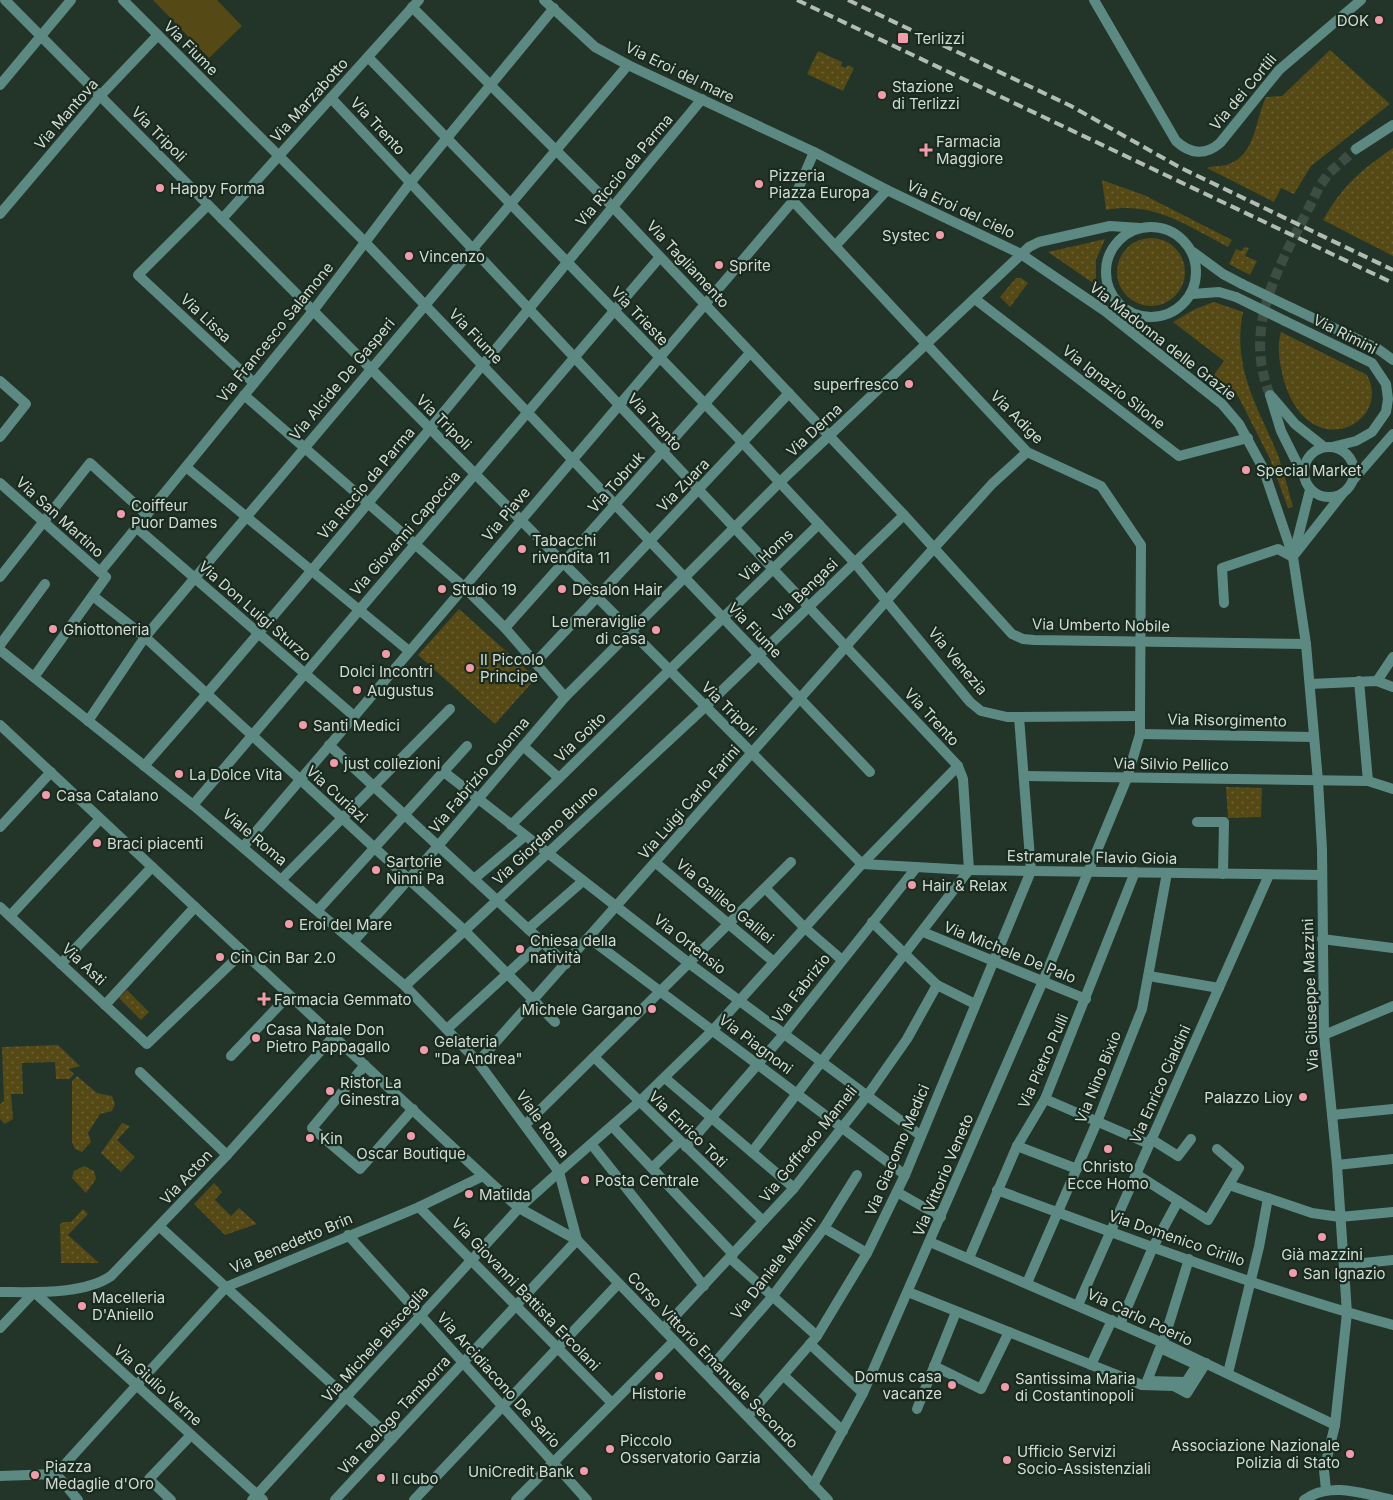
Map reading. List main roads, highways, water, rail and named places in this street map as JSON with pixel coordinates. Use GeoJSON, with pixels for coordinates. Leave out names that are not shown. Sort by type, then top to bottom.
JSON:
{"type":"FeatureCollection","features":[{"type":"Feature","properties":{"kind":"tunnel"},"geometry":{"type":"LineString","coordinates":[[1270,395],[1262,367],[1260,340],[1264,313],[1271,288],[1319,187],[1329,173],[1356,149]]}},
{"type":"Feature","properties":{"kind":"railway"},"geometry":{"type":"LineString","coordinates":[[797,0],[1393,283]]}},
{"type":"Feature","properties":{"kind":"railway"},"geometry":{"type":"LineString","coordinates":[[848,0],[1071,106],[1181,168],[1393,270]]}},
{"type":"Feature","properties":{"kind":"place","name":"DOK"},"geometry":{"type":"Point","coordinates":[1379,20]}},
{"type":"Feature","properties":{"kind":"place","name":"Terlizzi"},"geometry":{"type":"Point","coordinates":[903,38]}},
{"type":"Feature","properties":{"kind":"place","name":"Stazione di Terlizzi"},"geometry":{"type":"Point","coordinates":[882,95]}},
{"type":"Feature","properties":{"kind":"place","name":"Farmacia Maggiore"},"geometry":{"type":"Point","coordinates":[926,150]}},
{"type":"Feature","properties":{"kind":"place","name":"Pizzeria Piazza Europa"},"geometry":{"type":"Point","coordinates":[759,184]}},
{"type":"Feature","properties":{"kind":"place","name":"Happy Forma"},"geometry":{"type":"Point","coordinates":[160,188]}},
{"type":"Feature","properties":{"kind":"place","name":"Systec"},"geometry":{"type":"Point","coordinates":[940,235]}},
{"type":"Feature","properties":{"kind":"place","name":"Vincenzo"},"geometry":{"type":"Point","coordinates":[409,256]}},
{"type":"Feature","properties":{"kind":"place","name":"Sprite"},"geometry":{"type":"Point","coordinates":[719,265]}},
{"type":"Feature","properties":{"kind":"place","name":"superfresco"},"geometry":{"type":"Point","coordinates":[909,384]}},
{"type":"Feature","properties":{"kind":"place","name":"Special Market"},"geometry":{"type":"Point","coordinates":[1246,470]}},
{"type":"Feature","properties":{"kind":"place","name":"Coiffeur Puor Dames"},"geometry":{"type":"Point","coordinates":[121,514]}},
{"type":"Feature","properties":{"kind":"place","name":"Tabacchi rivendita 11"},"geometry":{"type":"Point","coordinates":[522,549]}},
{"type":"Feature","properties":{"kind":"place","name":"Studio 19"},"geometry":{"type":"Point","coordinates":[442,589]}},
{"type":"Feature","properties":{"kind":"place","name":"Desalon Hair"},"geometry":{"type":"Point","coordinates":[562,589]}},
{"type":"Feature","properties":{"kind":"place","name":"Ghiottoneria"},"geometry":{"type":"Point","coordinates":[53,629]}},
{"type":"Feature","properties":{"kind":"place","name":"Le meraviglie di casa"},"geometry":{"type":"Point","coordinates":[656,630]}},
{"type":"Feature","properties":{"kind":"place","name":"Dolci Incontri"},"geometry":{"type":"Point","coordinates":[386,654]}},
{"type":"Feature","properties":{"kind":"place","name":"Il Piccolo Principe"},"geometry":{"type":"Point","coordinates":[470,668]}},
{"type":"Feature","properties":{"kind":"place","name":"Augustus"},"geometry":{"type":"Point","coordinates":[357,690]}},
{"type":"Feature","properties":{"kind":"place","name":"Santi Medici"},"geometry":{"type":"Point","coordinates":[303,725]}},
{"type":"Feature","properties":{"kind":"place","name":"just collezioni"},"geometry":{"type":"Point","coordinates":[334,763]}},
{"type":"Feature","properties":{"kind":"place","name":"La Dolce Vita"},"geometry":{"type":"Point","coordinates":[179,774]}},
{"type":"Feature","properties":{"kind":"place","name":"Casa Catalano"},"geometry":{"type":"Point","coordinates":[46,795]}},
{"type":"Feature","properties":{"kind":"place","name":"Braci piacenti"},"geometry":{"type":"Point","coordinates":[97,843]}},
{"type":"Feature","properties":{"kind":"place","name":"Sartorie Ninni Pa"},"geometry":{"type":"Point","coordinates":[376,870]}},
{"type":"Feature","properties":{"kind":"place","name":"Hair & Relax"},"geometry":{"type":"Point","coordinates":[912,885]}},
{"type":"Feature","properties":{"kind":"place","name":"Eroi del Mare"},"geometry":{"type":"Point","coordinates":[289,924]}},
{"type":"Feature","properties":{"kind":"place","name":"Chiesa della natività"},"geometry":{"type":"Point","coordinates":[520,949]}},
{"type":"Feature","properties":{"kind":"place","name":"Cin Cin Bar 2.0"},"geometry":{"type":"Point","coordinates":[220,957]}},
{"type":"Feature","properties":{"kind":"place","name":"Farmacia Gemmato"},"geometry":{"type":"Point","coordinates":[264,999]}},
{"type":"Feature","properties":{"kind":"place","name":"Michele Gargano"},"geometry":{"type":"Point","coordinates":[652,1009]}},
{"type":"Feature","properties":{"kind":"place","name":"Casa Natale Don Pietro Pappagallo"},"geometry":{"type":"Point","coordinates":[256,1038]}},
{"type":"Feature","properties":{"kind":"place","name":"Gelateria \"Da Andrea\""},"geometry":{"type":"Point","coordinates":[424,1050]}},
{"type":"Feature","properties":{"kind":"place","name":"Ristor La Ginestra"},"geometry":{"type":"Point","coordinates":[330,1091]}},
{"type":"Feature","properties":{"kind":"place","name":"Palazzo Lioy"},"geometry":{"type":"Point","coordinates":[1303,1097]}},
{"type":"Feature","properties":{"kind":"place","name":"Oscar Boutique"},"geometry":{"type":"Point","coordinates":[411,1136]}},
{"type":"Feature","properties":{"kind":"place","name":"Kin"},"geometry":{"type":"Point","coordinates":[310,1138]}},
{"type":"Feature","properties":{"kind":"place","name":"Christo Ecce Homo"},"geometry":{"type":"Point","coordinates":[1108,1149]}},
{"type":"Feature","properties":{"kind":"place","name":"Posta Centrale"},"geometry":{"type":"Point","coordinates":[585,1180]}},
{"type":"Feature","properties":{"kind":"place","name":"Matilda"},"geometry":{"type":"Point","coordinates":[469,1194]}},
{"type":"Feature","properties":{"kind":"place","name":"Già mazzini"},"geometry":{"type":"Point","coordinates":[1322,1237]}},
{"type":"Feature","properties":{"kind":"place","name":"San Ignazio"},"geometry":{"type":"Point","coordinates":[1293,1273]}},
{"type":"Feature","properties":{"kind":"place","name":"Macelleria D'Aniello"},"geometry":{"type":"Point","coordinates":[82,1306]}},
{"type":"Feature","properties":{"kind":"place","name":"Historie"},"geometry":{"type":"Point","coordinates":[659,1376]}},
{"type":"Feature","properties":{"kind":"place","name":"Domus casa vacanze"},"geometry":{"type":"Point","coordinates":[952,1385]}},
{"type":"Feature","properties":{"kind":"place","name":"Santissima Maria di Costantinopoli"},"geometry":{"type":"Point","coordinates":[1005,1387]}},
{"type":"Feature","properties":{"kind":"place","name":"Piccolo Osservatorio Garzia"},"geometry":{"type":"Point","coordinates":[610,1449]}},
{"type":"Feature","properties":{"kind":"place","name":"Associazione Nazionale Polizia di Stato"},"geometry":{"type":"Point","coordinates":[1350,1454]}},
{"type":"Feature","properties":{"kind":"place","name":"Ufficio Servizi Socio-Assistenziali"},"geometry":{"type":"Point","coordinates":[1007,1460]}},
{"type":"Feature","properties":{"kind":"place","name":"UniCredit Bank"},"geometry":{"type":"Point","coordinates":[584,1471]}},
{"type":"Feature","properties":{"kind":"place","name":"Piazza Medaglie d'Oro"},"geometry":{"type":"Point","coordinates":[35,1475]}},
{"type":"Feature","properties":{"kind":"place","name":"Il cubo"},"geometry":{"type":"Point","coordinates":[381,1478]}}]}
